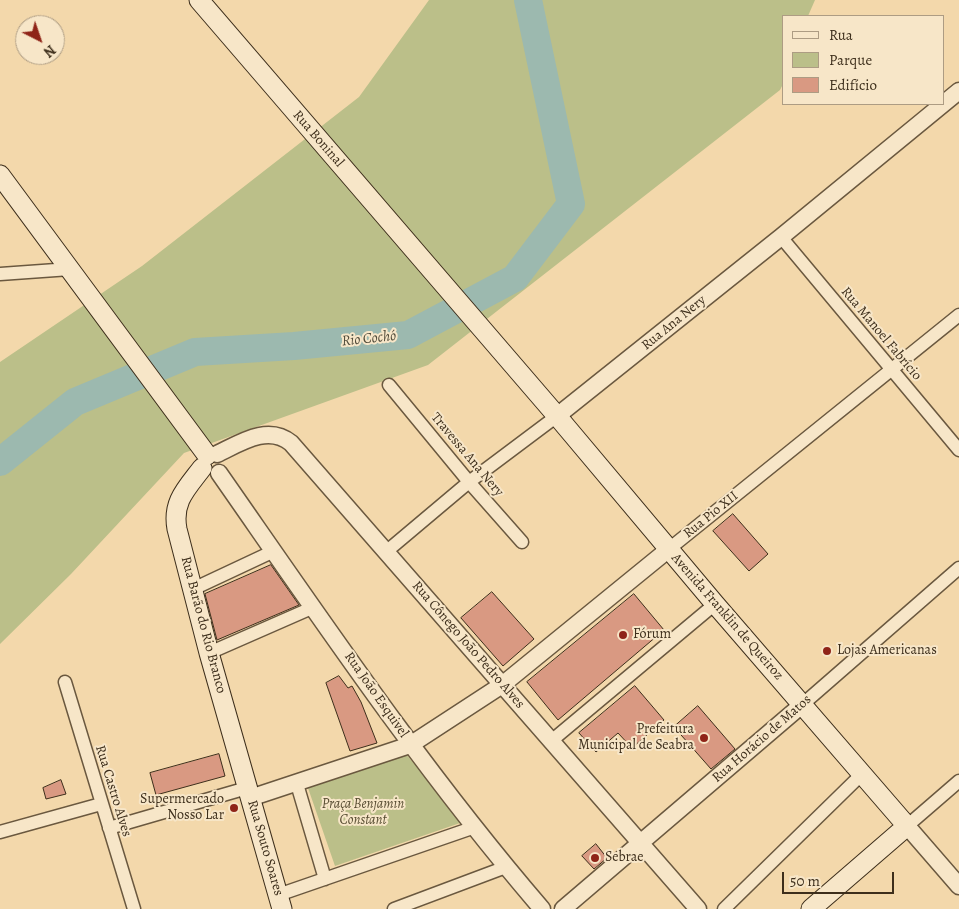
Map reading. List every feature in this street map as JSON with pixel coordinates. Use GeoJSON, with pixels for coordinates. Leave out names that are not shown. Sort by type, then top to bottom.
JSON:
{"type":"FeatureCollection","features":[{"type":"Feature","properties":{"kind":"main road","name":"Rua Boninal"},"geometry":{"type":"LineString","coordinates":[[198,0],[497,346]]}},
{"type":"Feature","properties":{"kind":"main road","name":"Rua João Esquivel"},"geometry":{"type":"LineString","coordinates":[[0,175],[197,439],[211,463]]}},
{"type":"Feature","properties":{"kind":"main road","name":"Avenida Franklin de Queiroz"},"geometry":{"type":"LineString","coordinates":[[497,346],[907,826]]}},
{"type":"Feature","properties":{"kind":"main road","name":"Rua Barão do Rio Branco"},"geometry":{"type":"LineString","coordinates":[[211,463],[183,494],[177,506],[175,516],[209,653],[249,793]]}},
{"type":"Feature","properties":{"kind":"main road","name":"Rua Souto Soares"},"geometry":{"type":"LineString","coordinates":[[249,793],[280,902]]}},
{"type":"Feature","properties":{"kind":"main road"},"geometry":{"type":"LineString","coordinates":[[811,909],[907,826]]}},
{"type":"Feature","properties":{"kind":"street","name":"Rua Ana Nery"},"geometry":{"type":"LineString","coordinates":[[944,103],[959,91]]}},
{"type":"Feature","properties":{"kind":"street","name":"Rua Ana Nery"},"geometry":{"type":"LineString","coordinates":[[387,552],[469,482],[557,416],[781,237],[942,105]]}},
{"type":"Feature","properties":{"kind":"street","name":"Rua Manoel Fabrício"},"geometry":{"type":"LineString","coordinates":[[781,237],[959,450]]}},
{"type":"Feature","properties":{"kind":"street"},"geometry":{"type":"LineString","coordinates":[[0,274],[74,275]]}},
{"type":"Feature","properties":{"kind":"street","name":"Rua Pio XII"},"geometry":{"type":"LineString","coordinates":[[410,745],[502,685],[959,315]]}},
{"type":"Feature","properties":{"kind":"street","name":"Travessa Ana Nery"},"geometry":{"type":"LineString","coordinates":[[389,385],[469,482],[522,542]]}},
{"type":"Feature","properties":{"kind":"street","name":"Rua Cônego João Pedro Alves"},"geometry":{"type":"LineString","coordinates":[[211,463],[262,435],[274,434],[284,437],[291,443],[550,742],[698,909]]}},
{"type":"Feature","properties":{"kind":"street","name":"Rua João Esquivel"},"geometry":{"type":"LineString","coordinates":[[211,463],[410,745],[506,867],[542,909]]}},
{"type":"Feature","properties":{"kind":"street"},"geometry":{"type":"LineString","coordinates":[[193,589],[274,551]]}},
{"type":"Feature","properties":{"kind":"street","name":"Rua Horácio de Matos"},"geometry":{"type":"LineString","coordinates":[[563,909],[959,568]]}},
{"type":"Feature","properties":{"kind":"street"},"geometry":{"type":"LineString","coordinates":[[550,742],[716,604]]}},
{"type":"Feature","properties":{"kind":"street"},"geometry":{"type":"LineString","coordinates":[[209,653],[314,607]]}},
{"type":"Feature","properties":{"kind":"street","name":"Rua Castro Alves"},"geometry":{"type":"LineString","coordinates":[[65,682],[134,909]]}},
{"type":"Feature","properties":{"kind":"street"},"geometry":{"type":"LineString","coordinates":[[109,828],[249,793],[297,784],[410,745]]}},
{"type":"Feature","properties":{"kind":"street"},"geometry":{"type":"LineString","coordinates":[[724,909],[863,774]]}},
{"type":"Feature","properties":{"kind":"street"},"geometry":{"type":"LineString","coordinates":[[907,826],[959,781]]}},
{"type":"Feature","properties":{"kind":"street"},"geometry":{"type":"LineString","coordinates":[[297,784],[325,879]]}},
{"type":"Feature","properties":{"kind":"street"},"geometry":{"type":"LineString","coordinates":[[0,832],[101,804]]}},
{"type":"Feature","properties":{"kind":"street","name":"Avenida Franklin de Queiroz"},"geometry":{"type":"LineString","coordinates":[[907,826],[959,886]]}},
{"type":"Feature","properties":{"kind":"street"},"geometry":{"type":"LineString","coordinates":[[280,902],[325,879],[475,827]]}},
{"type":"Feature","properties":{"kind":"street"},"geometry":{"type":"LineString","coordinates":[[394,909],[506,867]]}},
{"type":"Feature","properties":{"kind":"green space"},"geometry":{"type":"Polygon","coordinates":[[[429,0],[815,0],[808,15],[782,15],[782,86],[780,90],[428,365],[184,453],[71,574],[0,644],[0,362],[142,266],[359,97],[429,0]]]}},
{"type":"Feature","properties":{"kind":"green space","name":"Praça Benjamin Constant"},"geometry":{"type":"Polygon","coordinates":[[[406,754],[463,822],[335,866],[308,788],[406,754]]]}},
{"type":"Feature","properties":{"kind":"building"},"geometry":{"type":"Polygon","coordinates":[[[733,514],[768,554],[749,571],[713,531],[733,514]]]}},
{"type":"Feature","properties":{"kind":"building"},"geometry":{"type":"Polygon","coordinates":[[[271,565],[299,605],[217,640],[205,594],[271,565]]]}},
{"type":"Feature","properties":{"kind":"building"},"geometry":{"type":"Polygon","coordinates":[[[492,592],[534,639],[503,666],[461,618],[492,592]]]}},
{"type":"Feature","properties":{"kind":"building"},"geometry":{"type":"Polygon","coordinates":[[[634,594],[664,630],[558,720],[527,682],[634,594]]]}},
{"type":"Feature","properties":{"kind":"building"},"geometry":{"type":"Polygon","coordinates":[[[339,676],[348,688],[352,686],[361,702],[377,743],[350,751],[326,683],[339,676]]]}},
{"type":"Feature","properties":{"kind":"building"},"geometry":{"type":"Polygon","coordinates":[[[635,686],[664,720],[632,748],[618,733],[596,752],[579,733],[635,686]]]}},
{"type":"Feature","properties":{"kind":"building","name":"Prefeitura Municipal de Seabra"},"geometry":{"type":"Polygon","coordinates":[[[698,706],[735,749],[711,769],[674,727],[698,706]]]}},
{"type":"Feature","properties":{"kind":"building"},"geometry":{"type":"Polygon","coordinates":[[[219,754],[225,776],[156,795],[150,773],[219,754]]]}},
{"type":"Feature","properties":{"kind":"building"},"geometry":{"type":"Polygon","coordinates":[[[61,780],[66,794],[46,799],[43,788],[61,780]]]}},
{"type":"Feature","properties":{"kind":"building","name":"Sebrae"},"geometry":{"type":"Polygon","coordinates":[[[596,844],[607,858],[594,869],[582,856],[596,844]]]}},
{"type":"Feature","properties":{"kind":"waterway","name":"Rio Cochó"},"geometry":{"type":"LineString","coordinates":[[0,462],[75,402],[195,352],[294,346],[408,335],[515,278],[571,204],[528,0]]}},
{"type":"Feature","properties":{"kind":"place","name":"Fórum"},"geometry":{"type":"Point","coordinates":[623,635]}},
{"type":"Feature","properties":{"kind":"place","name":"Lojas Americanas"},"geometry":{"type":"Point","coordinates":[827,651]}},
{"type":"Feature","properties":{"kind":"place","name":"Prefeitura Municipal de Seabra"},"geometry":{"type":"Point","coordinates":[704,738]}},
{"type":"Feature","properties":{"kind":"place","name":"Supermercado Nosso Lar"},"geometry":{"type":"Point","coordinates":[234,808]}},
{"type":"Feature","properties":{"kind":"place","name":"Sebrae"},"geometry":{"type":"Point","coordinates":[595,858]}}]}
